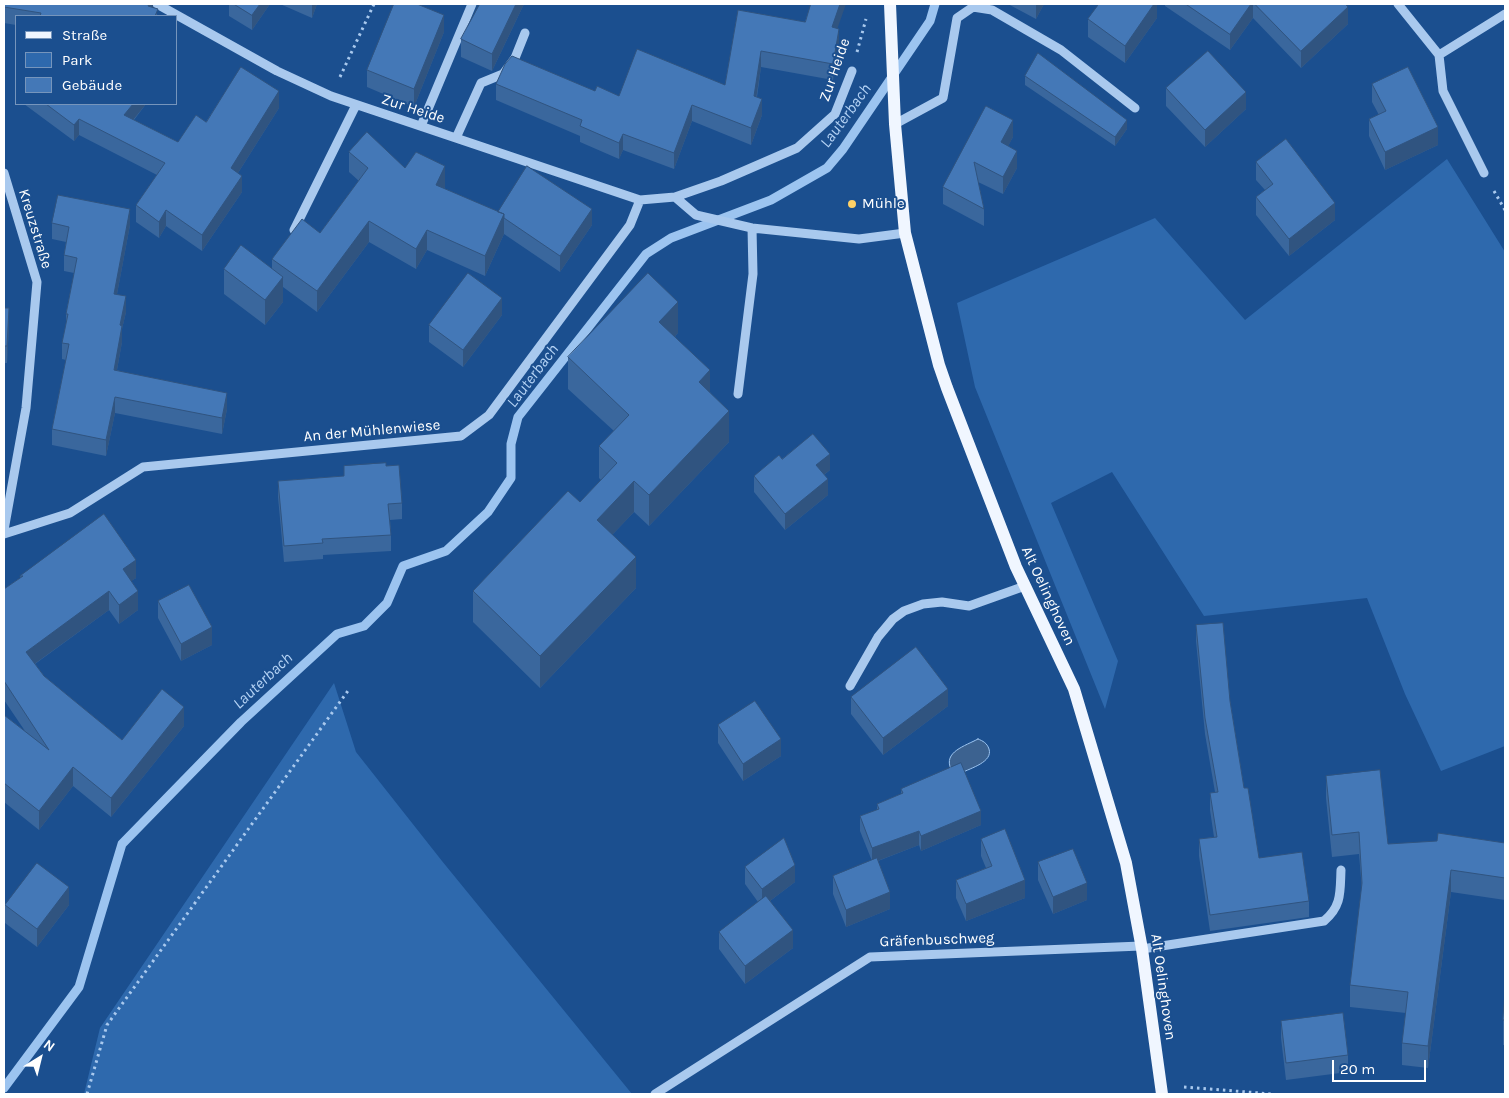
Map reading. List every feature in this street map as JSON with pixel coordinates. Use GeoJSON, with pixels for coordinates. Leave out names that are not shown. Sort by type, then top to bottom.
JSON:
{"type":"FeatureCollection","features":[{"type":"Feature","properties":{"kind":"main road","name":"Alt Oelinghoven"},"geometry":{"type":"LineString","coordinates":[[890,4],[895,124],[905,233],[942,373],[990,503],[1025,586],[1074,689],[1126,863],[1162,1089]]}},
{"type":"Feature","properties":{"kind":"street","name":"Zur Heide"},"geometry":{"type":"LineString","coordinates":[[157,4],[177,15]]}},
{"type":"Feature","properties":{"kind":"street"},"geometry":{"type":"LineString","coordinates":[[421,126],[472,4]]}},
{"type":"Feature","properties":{"kind":"street"},"geometry":{"type":"LineString","coordinates":[[1398,4],[1439,55],[1443,91],[1484,173]]}},
{"type":"Feature","properties":{"kind":"street"},"geometry":{"type":"LineString","coordinates":[[895,124],[943,98],[957,18],[973,6],[992,10],[1061,50],[1135,108]]}},
{"type":"Feature","properties":{"kind":"street"},"geometry":{"type":"LineString","coordinates":[[1439,55],[1505,14]]}},
{"type":"Feature","properties":{"kind":"street","name":"Zur Heide"},"geometry":{"type":"LineString","coordinates":[[178,16],[277,70],[331,96],[640,200],[675,197],[721,181],[797,148],[835,114],[852,71]]}},
{"type":"Feature","properties":{"kind":"street"},"geometry":{"type":"LineString","coordinates":[[456,138],[481,82],[503,74],[515,58],[525,33]]}},
{"type":"Feature","properties":{"kind":"street"},"geometry":{"type":"LineString","coordinates":[[294,230],[356,105]]}},
{"type":"Feature","properties":{"kind":"street","name":"Kreuzstraße"},"geometry":{"type":"LineString","coordinates":[[4,174],[37,282],[26,408],[4,530]]}},
{"type":"Feature","properties":{"kind":"street"},"geometry":{"type":"LineString","coordinates":[[675,197],[696,215],[752,228],[859,239],[905,233]]}},
{"type":"Feature","properties":{"kind":"street","name":"An der Mühlenwiese"},"geometry":{"type":"LineString","coordinates":[[4,534],[70,512],[143,467],[461,436],[489,415],[630,225],[640,200]]}},
{"type":"Feature","properties":{"kind":"street"},"geometry":{"type":"LineString","coordinates":[[738,394],[753,274],[752,228]]}},
{"type":"Feature","properties":{"kind":"street"},"geometry":{"type":"LineString","coordinates":[[850,686],[878,636],[904,611],[923,604],[942,602],[969,606],[1025,586]]}},
{"type":"Feature","properties":{"kind":"street","name":"Gräfenbuschweg"},"geometry":{"type":"LineString","coordinates":[[655,1094],[870,957],[1141,948],[1324,921],[1336,910],[1339,904],[1341,870]]}},
{"type":"Feature","properties":{"kind":"path"},"geometry":{"type":"LineString","coordinates":[[331,96],[374,4]]}},
{"type":"Feature","properties":{"kind":"path","name":"Zur Heide"},"geometry":{"type":"LineString","coordinates":[[852,71],[868,12]]}},
{"type":"Feature","properties":{"kind":"path"},"geometry":{"type":"LineString","coordinates":[[87,1094],[107,1025],[350,688]]}},
{"type":"Feature","properties":{"kind":"path"},"geometry":{"type":"LineString","coordinates":[[1162,1089],[1272,1094]]}},
{"type":"Feature","properties":{"kind":"green space"},"geometry":{"type":"Polygon","coordinates":[[[1447,159],[1505,252],[1505,746],[1441,771],[1405,694],[1367,598],[1204,616],[1112,472],[1051,503],[1118,661],[1105,709],[975,387],[957,303],[1155,218],[1245,320],[1447,159]]]}},
{"type":"Feature","properties":{"kind":"green space"},"geometry":{"type":"Polygon","coordinates":[[[334,683],[356,752],[442,861],[632,1094],[84,1094],[100,1028],[334,683]]]}},
{"type":"Feature","properties":{"kind":"shaded area"},"geometry":{"type":"Polygon","coordinates":[[[978,739],[985,742],[988,747],[988,758],[961,773],[951,769],[949,763],[953,754],[978,739]]]}},
{"type":"Feature","properties":{"kind":"building"},"geometry":{"type":"Polygon","coordinates":[[[4,4],[149,4],[148,6],[158,9],[155,15],[40,15],[41,13],[4,7],[4,4]]]}},
{"type":"Feature","properties":{"kind":"building"},"geometry":{"type":"Polygon","coordinates":[[[234,4],[260,4],[252,15],[234,4]]]}},
{"type":"Feature","properties":{"kind":"building"},"geometry":{"type":"Polygon","coordinates":[[[394,4],[417,4],[444,15],[414,89],[367,70],[394,4]]]}},
{"type":"Feature","properties":{"kind":"building"},"geometry":{"type":"Polygon","coordinates":[[[480,4],[516,4],[492,54],[461,39],[480,4]]]}},
{"type":"Feature","properties":{"kind":"building"},"geometry":{"type":"Polygon","coordinates":[[[811,4],[840,4],[832,27],[839,29],[833,64],[761,51],[754,96],[762,99],[751,128],[692,105],[674,153],[623,134],[619,143],[580,126],[582,120],[496,84],[505,64],[512,56],[595,91],[597,86],[619,96],[637,49],[725,85],[738,10],[805,22],[811,4]]]}},
{"type":"Feature","properties":{"kind":"building"},"geometry":{"type":"Polygon","coordinates":[[[1099,4],[1154,4],[1125,46],[1088,19],[1099,4]]]}},
{"type":"Feature","properties":{"kind":"building"},"geometry":{"type":"Polygon","coordinates":[[[1186,4],[1251,4],[1230,34],[1186,4]]]}},
{"type":"Feature","properties":{"kind":"building"},"geometry":{"type":"Polygon","coordinates":[[[1255,4],[1345,4],[1348,7],[1301,51],[1255,4]]]}},
{"type":"Feature","properties":{"kind":"building"},"geometry":{"type":"Polygon","coordinates":[[[1208,51],[1246,92],[1205,130],[1166,88],[1208,51]]]}},
{"type":"Feature","properties":{"kind":"building"},"geometry":{"type":"Polygon","coordinates":[[[1038,53],[1127,120],[1115,137],[1025,76],[1038,53]]]}},
{"type":"Feature","properties":{"kind":"building"},"geometry":{"type":"Polygon","coordinates":[[[241,67],[279,91],[231,168],[242,176],[202,235],[166,210],[159,222],[136,205],[165,163],[79,119],[74,125],[47,105],[132,105],[124,115],[178,142],[196,115],[206,122],[241,67]]]}},
{"type":"Feature","properties":{"kind":"building"},"geometry":{"type":"Polygon","coordinates":[[[1408,67],[1438,127],[1385,152],[1369,119],[1386,111],[1372,84],[1408,67]]]}},
{"type":"Feature","properties":{"kind":"building"},"geometry":{"type":"Polygon","coordinates":[[[986,106],[1013,120],[1001,142],[1017,151],[1003,177],[974,162],[984,209],[943,187],[986,106]]]}},
{"type":"Feature","properties":{"kind":"building"},"geometry":{"type":"Polygon","coordinates":[[[367,132],[405,168],[416,152],[445,166],[436,185],[504,214],[485,256],[427,230],[416,249],[369,221],[317,291],[272,259],[302,219],[320,233],[368,168],[349,152],[367,132]]]}},
{"type":"Feature","properties":{"kind":"building"},"geometry":{"type":"Polygon","coordinates":[[[1286,139],[1335,203],[1289,239],[1256,197],[1273,184],[1256,162],[1286,139]]]}},
{"type":"Feature","properties":{"kind":"building"},"geometry":{"type":"Polygon","coordinates":[[[527,166],[592,209],[560,256],[504,218],[504,214],[498,212],[527,166]]]}},
{"type":"Feature","properties":{"kind":"building"},"geometry":{"type":"Polygon","coordinates":[[[58,195],[130,209],[114,294],[126,296],[114,370],[227,393],[222,418],[115,397],[106,440],[52,429],[69,344],[62,343],[77,258],[64,255],[69,227],[52,223],[58,195]]]}},
{"type":"Feature","properties":{"kind":"building"},"geometry":{"type":"Polygon","coordinates":[[[241,245],[283,277],[265,300],[224,269],[241,245]]]}},
{"type":"Feature","properties":{"kind":"building"},"geometry":{"type":"Polygon","coordinates":[[[468,273],[502,298],[463,350],[429,325],[468,273]]]}},
{"type":"Feature","properties":{"kind":"building"},"geometry":{"type":"Polygon","coordinates":[[[648,273],[678,302],[659,322],[710,370],[699,382],[729,411],[649,495],[634,481],[597,520],[636,557],[540,656],[473,591],[568,491],[580,502],[617,463],[599,446],[629,415],[568,357],[648,273]]]}},
{"type":"Feature","properties":{"kind":"building"},"geometry":{"type":"Polygon","coordinates":[[[4,308],[9,308],[7,346],[4,346],[4,308]]]}},
{"type":"Feature","properties":{"kind":"building"},"geometry":{"type":"Polygon","coordinates":[[[813,434],[830,454],[816,465],[828,479],[785,514],[754,476],[779,455],[782,459],[813,434]]]}},
{"type":"Feature","properties":{"kind":"building"},"geometry":{"type":"Polygon","coordinates":[[[386,463],[386,466],[399,465],[402,503],[388,504],[391,535],[322,539],[323,543],[284,546],[278,481],[344,476],[344,466],[386,463]]]}},
{"type":"Feature","properties":{"kind":"building"},"geometry":{"type":"Polygon","coordinates":[[[104,514],[136,560],[123,569],[138,591],[119,605],[109,591],[26,652],[44,676],[122,740],[162,689],[184,707],[111,798],[73,767],[39,811],[4,783],[4,715],[49,750],[4,681],[4,589],[104,514]]]}},
{"type":"Feature","properties":{"kind":"building"},"geometry":{"type":"Polygon","coordinates":[[[189,585],[212,627],[181,644],[158,601],[189,585]]]}},
{"type":"Feature","properties":{"kind":"building"},"geometry":{"type":"Polygon","coordinates":[[[1223,623],[1230,701],[1244,788],[1248,788],[1259,858],[1302,852],[1309,901],[1210,915],[1199,839],[1217,837],[1210,793],[1218,792],[1205,718],[1196,625],[1223,623]]]}},
{"type":"Feature","properties":{"kind":"building"},"geometry":{"type":"Polygon","coordinates":[[[916,647],[948,689],[883,738],[851,697],[916,647]]]}},
{"type":"Feature","properties":{"kind":"building"},"geometry":{"type":"Polygon","coordinates":[[[755,701],[781,739],[743,764],[718,725],[755,701]]]}},
{"type":"Feature","properties":{"kind":"building"},"geometry":{"type":"Polygon","coordinates":[[[961,763],[981,811],[921,836],[919,831],[872,848],[860,816],[879,809],[877,804],[903,793],[901,789],[961,763]]]}},
{"type":"Feature","properties":{"kind":"building"},"geometry":{"type":"Polygon","coordinates":[[[1380,770],[1388,844],[1437,841],[1438,833],[1505,843],[1505,878],[1451,870],[1428,1046],[1402,1043],[1408,992],[1350,985],[1362,883],[1359,832],[1332,835],[1326,776],[1380,770]]]}},
{"type":"Feature","properties":{"kind":"building"},"geometry":{"type":"Polygon","coordinates":[[[1005,829],[1025,880],[966,904],[956,880],[992,866],[981,839],[1005,829]]]}},
{"type":"Feature","properties":{"kind":"building"},"geometry":{"type":"Polygon","coordinates":[[[784,838],[795,865],[762,889],[745,867],[784,838]]]}},
{"type":"Feature","properties":{"kind":"building"},"geometry":{"type":"Polygon","coordinates":[[[1073,849],[1087,883],[1053,897],[1038,862],[1073,849]]]}},
{"type":"Feature","properties":{"kind":"building"},"geometry":{"type":"Polygon","coordinates":[[[877,858],[890,892],[846,910],[833,876],[877,858]]]}},
{"type":"Feature","properties":{"kind":"building"},"geometry":{"type":"Polygon","coordinates":[[[37,863],[69,887],[37,929],[5,905],[37,863]]]}},
{"type":"Feature","properties":{"kind":"building"},"geometry":{"type":"Polygon","coordinates":[[[766,896],[793,930],[745,966],[719,932],[766,896]]]}},
{"type":"Feature","properties":{"kind":"building"},"geometry":{"type":"Polygon","coordinates":[[[1505,993],[1505,1020],[1503,1020],[1505,993]]]}},
{"type":"Feature","properties":{"kind":"building"},"geometry":{"type":"Polygon","coordinates":[[[1343,1013],[1348,1055],[1286,1063],[1281,1021],[1343,1013]]]}},
{"type":"Feature","properties":{"kind":"waterway","name":"Lauterbach"},"geometry":{"type":"LineString","coordinates":[[4,1088],[79,987],[122,844],[241,722],[337,634],[364,626],[387,603],[403,566],[446,551],[488,512],[511,478],[511,444],[518,417],[646,254],[671,238],[771,200],[827,168],[843,149],[930,21],[935,4]]}},
{"type":"Feature","properties":{"kind":"place","name":"Mühle"},"geometry":{"type":"Point","coordinates":[852,204]}}]}
